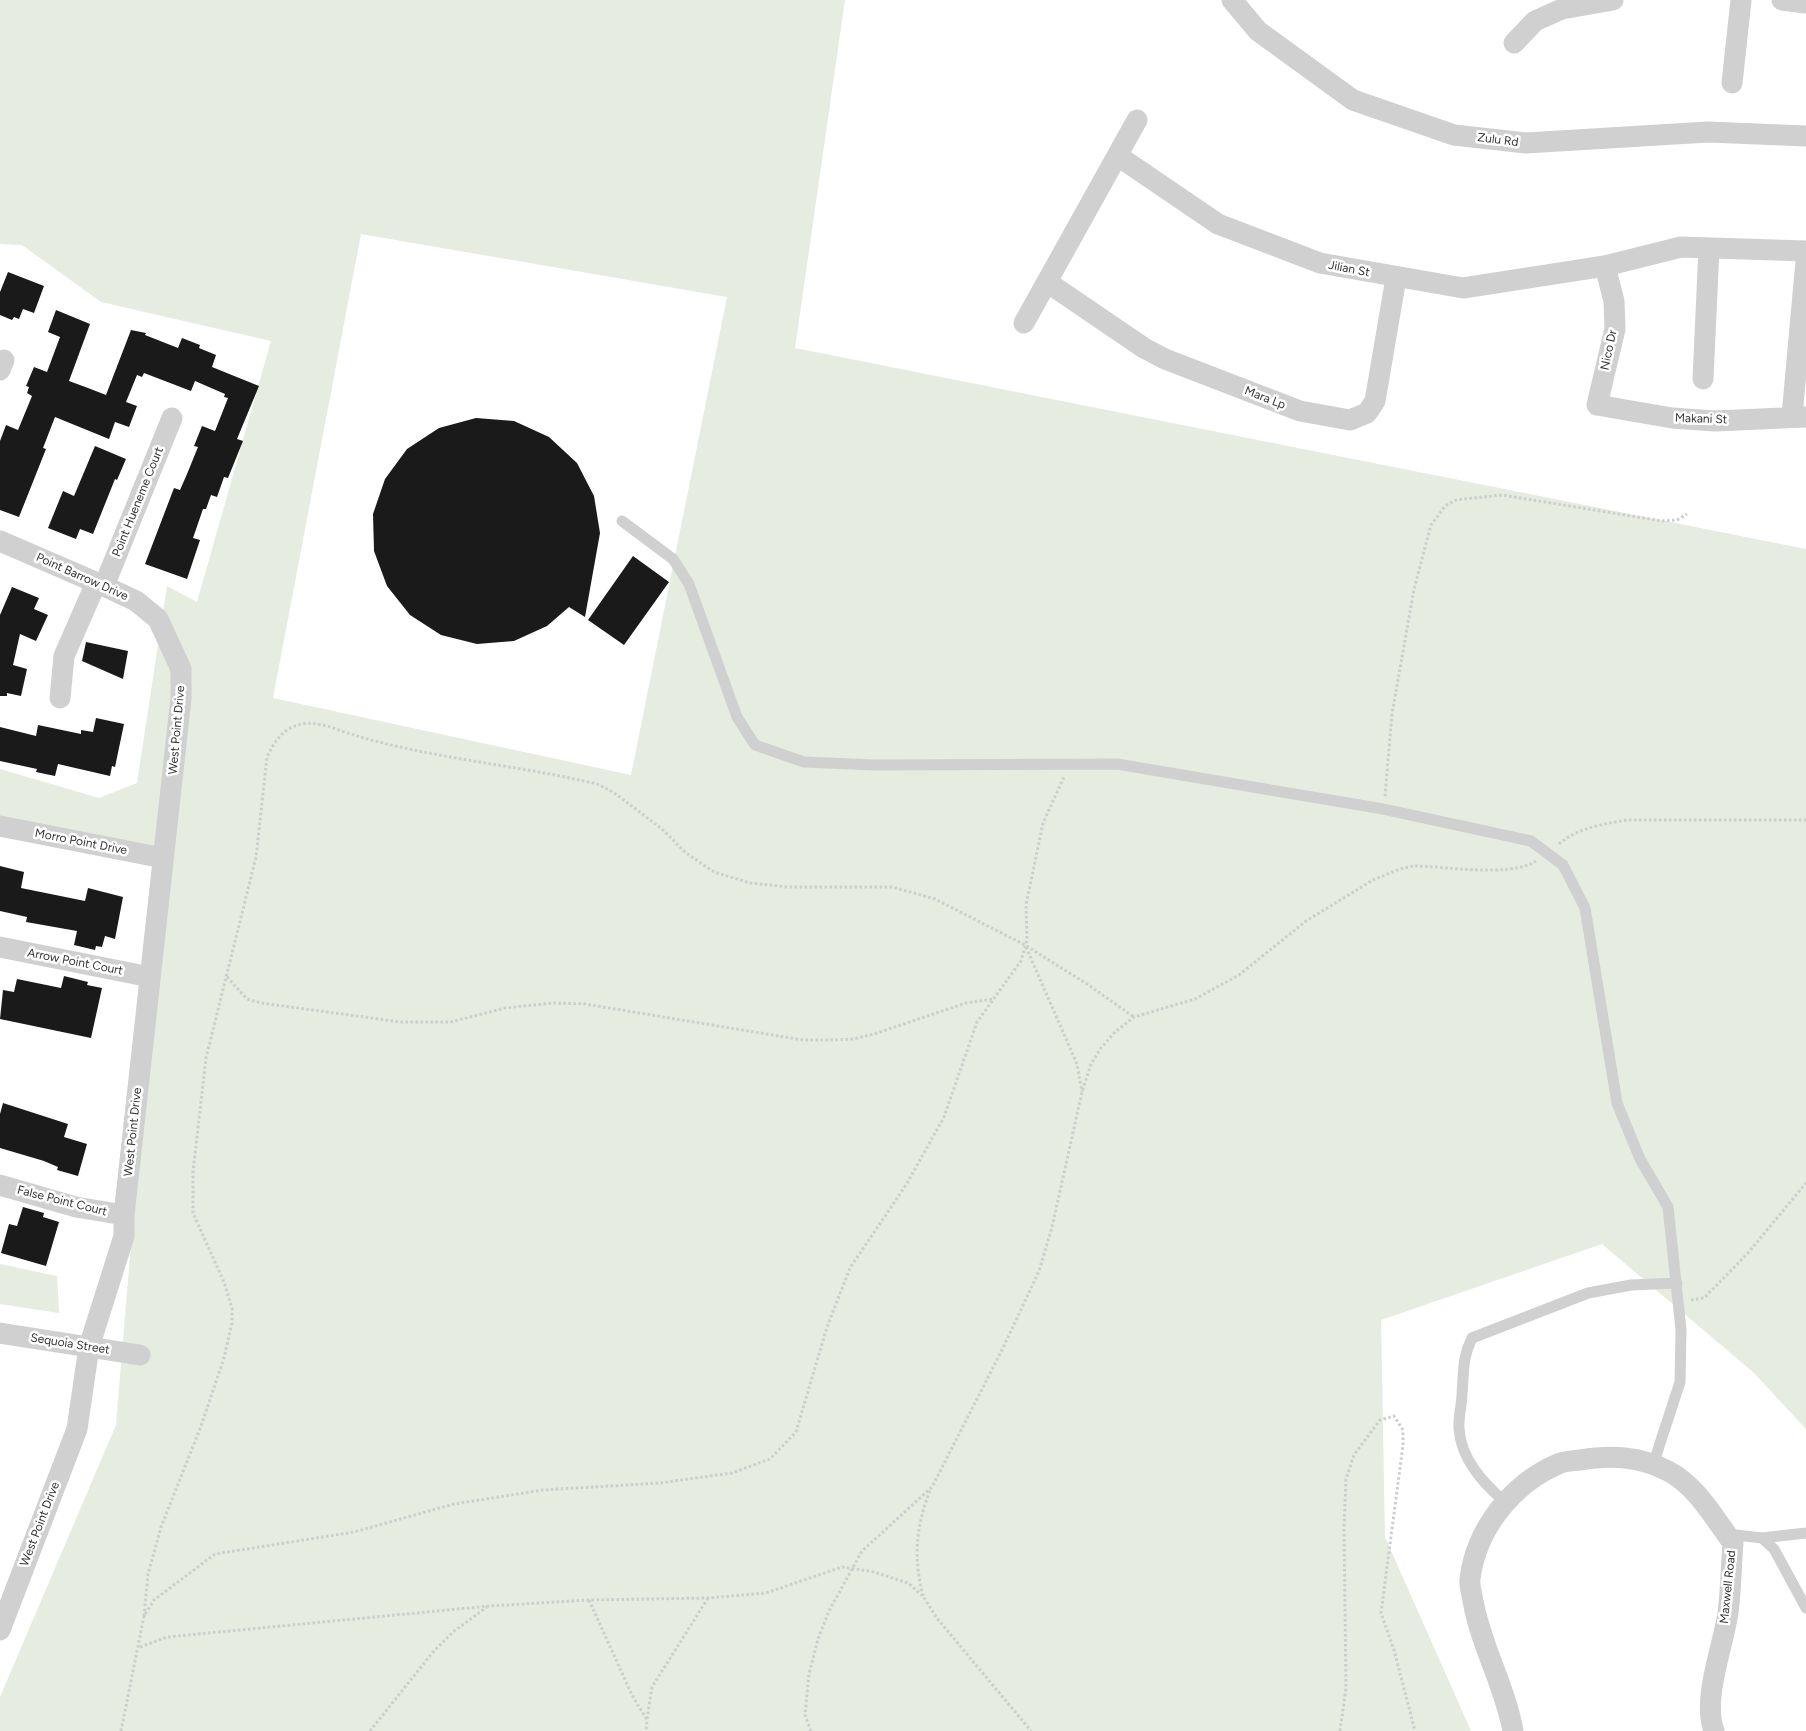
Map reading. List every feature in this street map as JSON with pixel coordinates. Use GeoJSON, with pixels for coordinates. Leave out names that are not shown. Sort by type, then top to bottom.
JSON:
{"type":"FeatureCollection","features":[{"type":"Feature","properties":{"kind":"street","name":"Zulu Rd"},"geometry":{"type":"LineString","coordinates":[[1232,0],[1258,31],[1353,100],[1454,135],[1526,144],[1708,132],[1806,136]]}},
{"type":"Feature","properties":{"kind":"street"},"geometry":{"type":"LineString","coordinates":[[1514,43],[1535,20],[1562,9],[1613,0]]}},
{"type":"Feature","properties":{"kind":"street"},"geometry":{"type":"LineString","coordinates":[[1732,83],[1742,0]]}},
{"type":"Feature","properties":{"kind":"street"},"geometry":{"type":"LineString","coordinates":[[1782,0],[1806,4]]}},
{"type":"Feature","properties":{"kind":"street"},"geometry":{"type":"LineString","coordinates":[[1024,323],[1137,120]]}},
{"type":"Feature","properties":{"kind":"street","name":"Jilian St"},"geometry":{"type":"LineString","coordinates":[[1118,156],[1218,224],[1320,264],[1463,288],[1606,266],[1680,247],[1806,251]]}},
{"type":"Feature","properties":{"kind":"street"},"geometry":{"type":"LineString","coordinates":[[1702,379],[1709,248]]}},
{"type":"Feature","properties":{"kind":"street"},"geometry":{"type":"LineString","coordinates":[[1799,417],[1806,261]]}},
{"type":"Feature","properties":{"kind":"street","name":"Nico Dr"},"geometry":{"type":"LineString","coordinates":[[1597,405],[1615,329],[1614,301],[1606,266]]}},
{"type":"Feature","properties":{"kind":"street","name":"Mara Lp"},"geometry":{"type":"LineString","coordinates":[[1047,282],[1144,348],[1165,359],[1300,411],[1350,420],[1364,415],[1375,401],[1396,278]]}},
{"type":"Feature","properties":{"kind":"street","name":"Makani St"},"geometry":{"type":"LineString","coordinates":[[1597,405],[1672,418],[1715,421],[1799,417]]}},
{"type":"Feature","properties":{"kind":"street","name":"Point Hueneme Court"},"geometry":{"type":"LineString","coordinates":[[60,698],[64,656],[100,584],[172,418]]}},
{"type":"Feature","properties":{"kind":"street","name":"Point Barrow Drive"},"geometry":{"type":"LineString","coordinates":[[0,541],[100,584],[136,602],[159,621]]}},
{"type":"Feature","properties":{"kind":"street","name":"West Point Drive"},"geometry":{"type":"LineString","coordinates":[[0,1630],[77,1429],[89,1347],[124,1236],[124,1215],[182,698],[181,669],[159,621]]}},
{"type":"Feature","properties":{"kind":"street","name":"Morro Point Drive"},"geometry":{"type":"LineString","coordinates":[[0,826],[163,858]]}},
{"type":"Feature","properties":{"kind":"street","name":"Arrow Point Court"},"geometry":{"type":"LineString","coordinates":[[0,947],[150,977]]}},
{"type":"Feature","properties":{"kind":"street","name":"False Point Court"},"geometry":{"type":"LineString","coordinates":[[0,1185],[76,1207],[124,1215]]}},
{"type":"Feature","properties":{"kind":"street","name":"Sequoia Street"},"geometry":{"type":"LineString","coordinates":[[0,1333],[140,1355]]}},
{"type":"Feature","properties":{"kind":"street","name":"Maxwell Road"},"geometry":{"type":"LineString","coordinates":[[1513,1731],[1509,1708],[1476,1620],[1469,1582],[1473,1560],[1495,1513],[1516,1490],[1558,1463],[1605,1455],[1636,1459],[1668,1471],[1692,1488],[1733,1544],[1728,1612],[1712,1695],[1711,1721],[1714,1731]]}},
{"type":"Feature","properties":{"kind":"lane"},"geometry":{"type":"LineString","coordinates":[[622,522],[673,559],[689,584],[737,717],[755,745],[804,762],[903,765],[1117,764],[1384,809],[1531,841],[1564,864],[1585,908],[1618,1103],[1640,1159],[1668,1207],[1677,1283],[1680,1382],[1653,1465]]}},
{"type":"Feature","properties":{"kind":"lane"},"geometry":{"type":"LineString","coordinates":[[1505,1502],[1472,1467],[1459,1428],[1464,1354],[1472,1338],[1588,1293],[1631,1285],[1677,1283]]}},
{"type":"Feature","properties":{"kind":"lane"},"geometry":{"type":"LineString","coordinates":[[1725,1533],[1762,1538],[1806,1533]]}},
{"type":"Feature","properties":{"kind":"lane"},"geometry":{"type":"LineString","coordinates":[[1762,1538],[1774,1549],[1806,1608]]}},
{"type":"Feature","properties":{"kind":"path"},"geometry":{"type":"LineString","coordinates":[[1384,809],[1392,714],[1414,589],[1431,525],[1445,506],[1456,500],[1492,494],[1662,521],[1677,520],[1687,514]]}},
{"type":"Feature","properties":{"kind":"path"},"geometry":{"type":"LineString","coordinates":[[121,1731],[140,1646],[148,1574],[160,1527],[200,1429],[224,1358],[232,1322],[232,1308],[224,1282],[193,1213],[192,1172],[206,1058],[256,858],[267,757],[275,742],[285,730],[299,724],[317,724],[419,751],[597,784],[613,792],[662,829],[686,853],[714,872],[750,883],[788,887],[874,886],[911,891],[935,899],[1025,945],[1087,984],[1134,1017]]}},
{"type":"Feature","properties":{"kind":"path"},"geometry":{"type":"LineString","coordinates":[[144,1616],[154,1600],[215,1554],[354,1532],[454,1504],[543,1490],[669,1482],[732,1473],[770,1459],[796,1432],[826,1327],[850,1268],[906,1185],[944,1117],[977,1022],[1021,961],[1025,945],[1026,905],[1043,823],[1070,763]]}},
{"type":"Feature","properties":{"kind":"path"},"geometry":{"type":"LineString","coordinates":[[923,1596],[917,1572],[916,1538],[922,1511],[932,1487],[1003,1348],[1039,1271],[1052,1227],[1082,1092],[1091,1064],[1101,1048],[1115,1032],[1134,1017],[1195,999],[1239,975],[1306,920],[1373,880],[1400,869],[1430,866],[1496,870],[1531,864],[1568,836],[1598,825],[1627,820],[1806,820]]}},
{"type":"Feature","properties":{"kind":"path"},"geometry":{"type":"LineString","coordinates":[[1025,945],[1077,1064],[1082,1092]]}},
{"type":"Feature","properties":{"kind":"path"},"geometry":{"type":"LineString","coordinates":[[227,976],[248,999],[261,1003],[402,1022],[451,1022],[505,1008],[554,1003],[585,1004],[803,1040],[852,1039],[966,1004],[994,999]]}},
{"type":"Feature","properties":{"kind":"path"},"geometry":{"type":"LineString","coordinates":[[1678,1303],[1704,1298],[1748,1253],[1806,1183]]}},
{"type":"Feature","properties":{"kind":"path"},"geometry":{"type":"LineString","coordinates":[[1340,1731],[1346,1688],[1344,1527],[1346,1479],[1354,1455],[1380,1420],[1394,1416],[1404,1430],[1381,1613],[1394,1650],[1415,1731]]}},
{"type":"Feature","properties":{"kind":"path"},"geometry":{"type":"LineString","coordinates":[[811,1731],[805,1714],[809,1674],[826,1618],[862,1551],[932,1487]]}},
{"type":"Feature","properties":{"kind":"path"},"geometry":{"type":"LineString","coordinates":[[140,1646],[168,1637],[489,1606],[588,1600],[708,1598],[766,1593],[842,1567],[874,1572],[908,1583],[923,1596],[936,1616],[1031,1731]]}},
{"type":"Feature","properties":{"kind":"path"},"geometry":{"type":"LineString","coordinates":[[646,1731],[652,1687],[708,1598]]}},
{"type":"Feature","properties":{"kind":"path"},"geometry":{"type":"LineString","coordinates":[[588,1600],[632,1695],[647,1720]]}},
{"type":"Feature","properties":{"kind":"path"},"geometry":{"type":"LineString","coordinates":[[370,1731],[433,1652],[453,1632],[489,1606]]}},
{"type":"Feature","properties":{"kind":"shaded area"},"geometry":{"type":"Polygon","coordinates":[[[0,0],[845,0],[795,348],[1806,549],[1806,1429],[1754,1373],[1602,1244],[1381,1320],[1385,1537],[1471,1731],[0,1731],[0,1697],[116,1425],[163,858],[0,827],[0,769],[99,798],[137,783],[167,586],[197,602],[271,341],[101,302],[22,245],[0,244],[0,0]],[[361,234],[273,698],[631,775],[727,297],[361,234]]]}},
{"type":"Feature","properties":{"kind":"shaded area"},"geometry":{"type":"Polygon","coordinates":[[[0,1264],[57,1276],[59,1313],[0,1304],[0,1264]]]}},
{"type":"Feature","properties":{"kind":"building"},"geometry":{"type":"Polygon","coordinates":[[[8,272],[44,286],[34,313],[23,309],[19,319],[14,317],[12,320],[0,315],[0,292],[8,272]]]}},
{"type":"Feature","properties":{"kind":"building"},"geometry":{"type":"Polygon","coordinates":[[[56,310],[90,324],[69,381],[106,395],[131,330],[146,333],[145,335],[178,348],[182,338],[200,345],[199,348],[216,355],[212,367],[259,386],[237,439],[243,441],[228,478],[224,477],[217,497],[211,495],[206,509],[203,509],[193,538],[200,540],[187,579],[145,564],[174,488],[180,490],[187,474],[198,447],[194,446],[202,426],[215,431],[228,398],[224,397],[225,394],[195,381],[191,391],[144,373],[142,377],[137,375],[126,402],[137,406],[129,427],[115,422],[109,439],[55,417],[43,448],[46,449],[19,517],[0,510],[0,441],[6,425],[18,430],[32,396],[27,393],[29,387],[26,386],[34,367],[47,372],[60,337],[48,332],[56,310]]]}},
{"type":"Feature","properties":{"kind":"building"},"geometry":{"type":"Polygon","coordinates":[[[476,418],[514,421],[549,437],[577,463],[594,496],[600,533],[585,617],[569,607],[547,626],[514,641],[477,644],[441,635],[410,615],[387,586],[374,551],[373,514],[385,479],[407,449],[439,428],[476,418]]]}},
{"type":"Feature","properties":{"kind":"building"},"geometry":{"type":"Polygon","coordinates":[[[95,446],[126,459],[117,480],[115,479],[93,534],[80,529],[76,539],[48,528],[63,491],[74,496],[95,446]]]}},
{"type":"Feature","properties":{"kind":"building"},"geometry":{"type":"Polygon","coordinates":[[[633,556],[669,582],[624,645],[588,620],[633,556]]]}},
{"type":"Feature","properties":{"kind":"building"},"geometry":{"type":"Polygon","coordinates":[[[12,587],[39,598],[34,609],[48,615],[36,641],[20,634],[13,665],[27,669],[21,696],[7,693],[7,696],[0,696],[0,615],[12,587]]]}},
{"type":"Feature","properties":{"kind":"building"},"geometry":{"type":"Polygon","coordinates":[[[86,642],[128,651],[123,679],[82,661],[86,642]]]}},
{"type":"Feature","properties":{"kind":"building"},"geometry":{"type":"Polygon","coordinates":[[[96,718],[124,724],[115,767],[112,766],[110,776],[58,764],[55,776],[36,772],[37,769],[0,761],[0,727],[36,736],[38,725],[81,734],[81,730],[93,732],[96,718]]]}},
{"type":"Feature","properties":{"kind":"building"},"geometry":{"type":"Polygon","coordinates":[[[0,866],[24,872],[21,888],[85,901],[88,888],[123,897],[115,939],[105,936],[102,947],[96,946],[95,950],[74,945],[77,931],[26,922],[27,917],[0,911],[0,866]]]}},
{"type":"Feature","properties":{"kind":"building"},"geometry":{"type":"Polygon","coordinates":[[[64,976],[88,982],[87,985],[102,988],[91,1038],[0,1019],[3,990],[14,992],[17,979],[61,988],[64,976]]]}},
{"type":"Feature","properties":{"kind":"building"},"geometry":{"type":"Polygon","coordinates":[[[3,1103],[68,1124],[64,1137],[87,1144],[78,1176],[57,1170],[58,1167],[44,1161],[0,1148],[0,1114],[3,1103]]]}},
{"type":"Feature","properties":{"kind":"building"},"geometry":{"type":"Polygon","coordinates":[[[23,1207],[44,1213],[43,1217],[59,1222],[46,1266],[1,1253],[9,1224],[17,1226],[23,1207]]]}}]}
